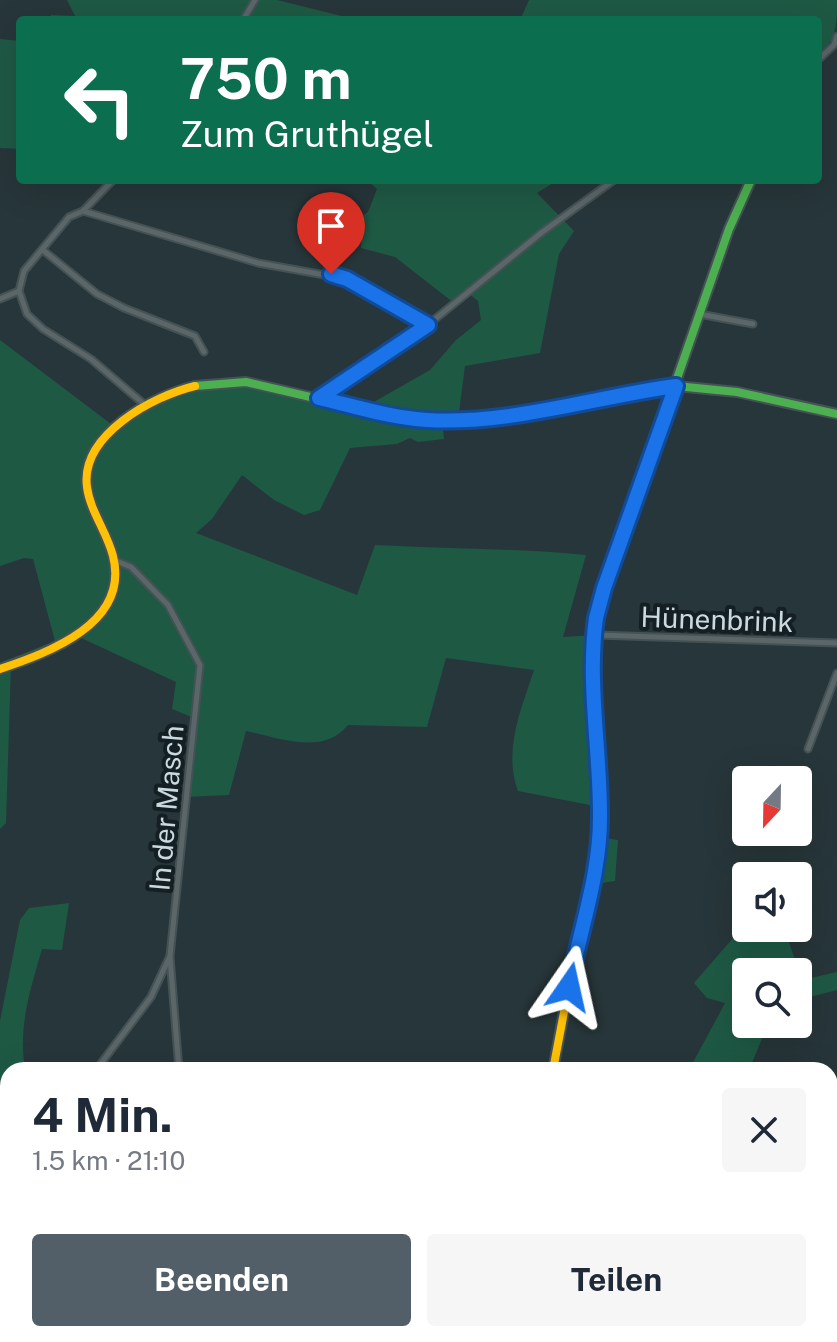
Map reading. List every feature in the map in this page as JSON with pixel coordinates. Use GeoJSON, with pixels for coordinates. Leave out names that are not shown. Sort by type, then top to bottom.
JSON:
{"type":"FeatureCollection","features":[{"type":"Feature","properties":{"kind":"street"},"geometry":{"type":"LineString","coordinates":[[822,56],[834,45],[837,36]]}},
{"type":"Feature","properties":{"kind":"street"},"geometry":{"type":"LineString","coordinates":[[109,184],[83,211],[69,217],[44,251],[24,271],[19,291],[27,314],[43,329],[91,359],[145,405]]}},
{"type":"Feature","properties":{"kind":"street"},"geometry":{"type":"LineString","coordinates":[[319,398],[428,325],[541,233],[608,184]]}},
{"type":"Feature","properties":{"kind":"street"},"geometry":{"type":"LineString","coordinates":[[555,1062],[579,933],[594,884],[599,837],[595,635],[604,588],[699,314],[749,184]]}},
{"type":"Feature","properties":{"kind":"street"},"geometry":{"type":"LineString","coordinates":[[83,211],[258,263],[347,279],[428,325]]}},
{"type":"Feature","properties":{"kind":"street"},"geometry":{"type":"LineString","coordinates":[[44,251],[97,294],[195,336],[204,352]]}},
{"type":"Feature","properties":{"kind":"street"},"geometry":{"type":"LineString","coordinates":[[0,299],[19,291]]}},
{"type":"Feature","properties":{"kind":"street"},"geometry":{"type":"LineString","coordinates":[[699,314],[753,324]]}},
{"type":"Feature","properties":{"kind":"street"},"geometry":{"type":"LineString","coordinates":[[0,669],[51,650],[90,626],[110,597],[114,560],[90,508],[86,474],[105,437],[145,405],[191,388],[242,381],[423,420],[450,420],[676,386],[837,414]]}},
{"type":"Feature","properties":{"kind":"street","name":"In der Masch"},"geometry":{"type":"LineString","coordinates":[[102,1062],[151,997],[170,956],[200,665],[168,605],[131,567],[114,560]]}},
{"type":"Feature","properties":{"kind":"street","name":"Hünenbrink"},"geometry":{"type":"LineString","coordinates":[[595,635],[837,643]]}},
{"type":"Feature","properties":{"kind":"street"},"geometry":{"type":"LineString","coordinates":[[808,749],[837,673]]}},
{"type":"Feature","properties":{"kind":"street"},"geometry":{"type":"LineString","coordinates":[[170,956],[178,1062]]}},
{"type":"Feature","properties":{"kind":"green space"},"geometry":{"type":"Polygon","coordinates":[[[67,0],[277,0],[342,16],[76,16],[67,0]]]}},
{"type":"Feature","properties":{"kind":"green space"},"geometry":{"type":"Polygon","coordinates":[[[529,0],[837,0],[835,31],[822,51],[822,16],[522,16],[529,0]]]}},
{"type":"Feature","properties":{"kind":"green space"},"geometry":{"type":"Polygon","coordinates":[[[0,39],[16,41],[16,149],[0,148],[0,39]]]}},
{"type":"Feature","properties":{"kind":"green space"},"geometry":{"type":"Polygon","coordinates":[[[371,184],[552,184],[537,193],[574,231],[559,254],[540,353],[465,366],[458,420],[442,421],[444,439],[418,442],[410,438],[397,444],[350,448],[320,510],[304,515],[274,500],[242,475],[212,519],[196,533],[357,595],[375,545],[586,555],[563,637],[595,635],[600,807],[518,791],[512,761],[513,745],[534,670],[446,658],[427,727],[348,725],[326,740],[314,742],[246,731],[229,795],[185,797],[194,718],[172,709],[176,682],[77,636],[11,665],[6,823],[0,829],[0,663],[55,641],[33,559],[24,558],[0,566],[0,340],[115,427],[172,392],[242,381],[370,409],[372,403],[430,370],[456,340],[481,320],[478,301],[467,292],[454,303],[395,257],[361,248],[363,215],[368,212],[377,189],[371,184]]]}},
{"type":"Feature","properties":{"kind":"green space"},"geometry":{"type":"Polygon","coordinates":[[[599,837],[618,840],[615,881],[594,884],[599,837]]]}},
{"type":"Feature","properties":{"kind":"green space"},"geometry":{"type":"Polygon","coordinates":[[[69,903],[62,950],[42,949],[24,1023],[24,1062],[0,1062],[0,1021],[20,920],[29,908],[69,903]]]}},
{"type":"Feature","properties":{"kind":"green space"},"geometry":{"type":"Polygon","coordinates":[[[732,939],[732,942],[789,942],[794,958],[732,958],[732,1038],[762,1038],[752,1062],[693,1062],[725,1003],[707,998],[694,983],[732,939]]]}},
{"type":"Feature","properties":{"kind":"green space"},"geometry":{"type":"Polygon","coordinates":[[[837,972],[837,990],[812,996],[812,978],[837,972]]]}},
{"type":"Feature","properties":{"kind":"traffic: fast"},"geometry":{"type":"LineString","coordinates":[[596,734],[594,664],[599,603],[729,229],[749,184]]}},
{"type":"Feature","properties":{"kind":"traffic: fast"},"geometry":{"type":"LineString","coordinates":[[195,386],[246,382],[379,413],[437,420],[504,416],[676,386],[737,392],[837,414]]}},
{"type":"Feature","properties":{"kind":"traffic: slow"},"geometry":{"type":"LineString","coordinates":[[0,669],[41,654],[82,631],[98,617],[110,600],[115,579],[113,556],[91,505],[87,487],[88,468],[95,451],[123,421],[159,399],[195,386]]}},
{"type":"Feature","properties":{"kind":"traffic: slow"},"geometry":{"type":"LineString","coordinates":[[555,1062],[579,933],[594,884],[599,837],[596,734]]}},
{"type":"Feature","properties":{"kind":"route"},"geometry":{"type":"LineString","coordinates":[[331,274],[347,279],[428,325],[328,389],[319,398],[423,420],[458,420],[676,386],[596,618],[594,664],[600,780],[599,837],[594,884],[579,933],[569,987]]}}]}
